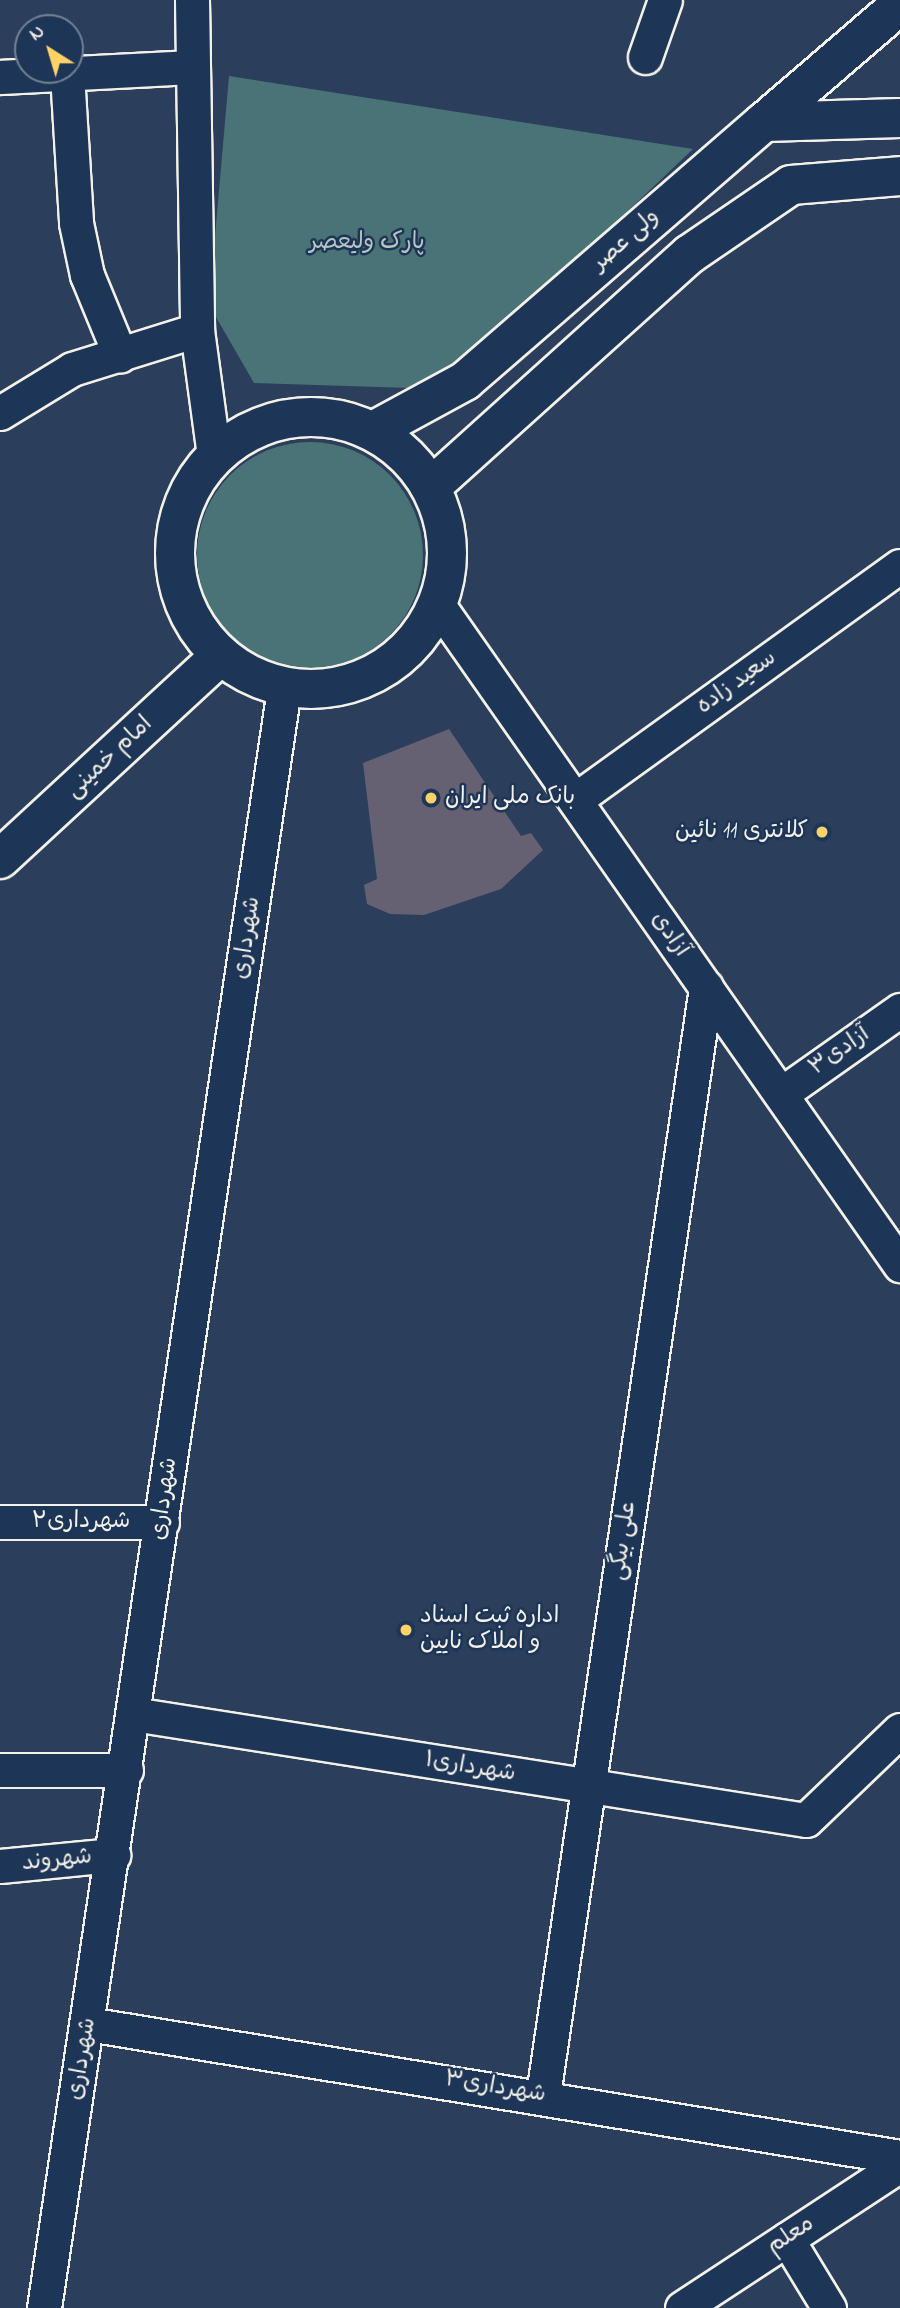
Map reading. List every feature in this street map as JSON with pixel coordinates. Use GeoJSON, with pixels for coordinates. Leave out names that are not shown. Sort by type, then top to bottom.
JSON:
{"type":"FeatureCollection","features":[{"type":"Feature","properties":{"kind":"main road","name":"ولی عصر"},"geometry":{"type":"LineString","coordinates":[[373,430],[465,381],[900,5]]}},
{"type":"Feature","properties":{"kind":"main road"},"geometry":{"type":"LineString","coordinates":[[764,122],[900,118]]}},
{"type":"Feature","properties":{"kind":"main road"},"geometry":{"type":"LineString","coordinates":[[432,487],[690,254],[791,184],[900,176]]}},
{"type":"Feature","properties":{"kind":"main road"},"geometry":{"type":"LineString","coordinates":[[289,418],[332,418],[373,430],[407,455],[432,487],[445,526],[447,566],[438,605],[413,645],[376,674],[331,689],[284,689],[219,657],[190,621],[175,577],[175,530],[189,490],[214,456],[249,430],[289,418]]}},
{"type":"Feature","properties":{"kind":"main road","name":"امام خمینی"},"geometry":{"type":"LineString","coordinates":[[0,859],[219,657]]}},
{"type":"Feature","properties":{"kind":"street"},"geometry":{"type":"LineString","coordinates":[[192,0],[190,67],[197,330],[214,456]]}},
{"type":"Feature","properties":{"kind":"street"},"geometry":{"type":"LineString","coordinates":[[645,57],[665,0]]}},
{"type":"Feature","properties":{"kind":"street"},"geometry":{"type":"LineString","coordinates":[[84,73],[190,67]]}},
{"type":"Feature","properties":{"kind":"street"},"geometry":{"type":"LineString","coordinates":[[68,84],[76,223],[87,275],[120,355]]}},
{"type":"Feature","properties":{"kind":"street"},"geometry":{"type":"LineString","coordinates":[[0,414],[72,369],[197,330]]}},
{"type":"Feature","properties":{"kind":"street","name":"سعید زاده"},"geometry":{"type":"LineString","coordinates":[[575,800],[900,565]]}},
{"type":"Feature","properties":{"kind":"street","name":"آزادی"},"geometry":{"type":"LineString","coordinates":[[438,605],[900,1265]]}},
{"type":"Feature","properties":{"kind":"street","name":"شهرداری"},"geometry":{"type":"LineString","coordinates":[[44,2308],[126,1770],[284,689]]}},
{"type":"Feature","properties":{"kind":"street","name":"علی بیگی"},"geometry":{"type":"LineString","coordinates":[[543,2095],[706,988]]}},
{"type":"Feature","properties":{"kind":"street","name":"آزادی۳"},"geometry":{"type":"LineString","coordinates":[[780,1094],[900,1010]]}},
{"type":"Feature","properties":{"kind":"street","name":"شهرداری۲"},"geometry":{"type":"LineString","coordinates":[[0,1522],[162,1522]]}},
{"type":"Feature","properties":{"kind":"street","name":"شهرداری۱"},"geometry":{"type":"LineString","coordinates":[[133,1714],[806,1820],[900,1730]]}},
{"type":"Feature","properties":{"kind":"street"},"geometry":{"type":"LineString","coordinates":[[0,1770],[126,1770]]}},
{"type":"Feature","properties":{"kind":"street","name":"شهروند"},"geometry":{"type":"LineString","coordinates":[[0,1866],[113,1855]]}},
{"type":"Feature","properties":{"kind":"street","name":"شهرداری۳"},"geometry":{"type":"LineString","coordinates":[[88,2024],[543,2095],[900,2157]]}},
{"type":"Feature","properties":{"kind":"street","name":"معلم"},"geometry":{"type":"LineString","coordinates":[[682,2308],[900,2165]]}},
{"type":"Feature","properties":{"kind":"street"},"geometry":{"type":"LineString","coordinates":[[787,2239],[829,2308]]}},
{"type":"Feature","properties":{"kind":"green space","name":"پارک ولیعصر"},"geometry":{"type":"Polygon","coordinates":[[[229,76],[693,149],[441,389],[254,383],[209,305],[229,76]]]}},
{"type":"Feature","properties":{"kind":"green space"},"geometry":{"type":"Polygon","coordinates":[[[310,442],[332,444],[353,451],[373,461],[390,475],[404,492],[414,512],[421,533],[421,577],[414,598],[404,618],[390,635],[373,649],[353,659],[332,666],[310,668],[288,666],[267,659],[247,649],[230,635],[216,618],[206,598],[199,577],[197,555],[199,533],[206,512],[216,492],[230,475],[247,461],[267,451],[288,444],[310,442]]]}},
{"type":"Feature","properties":{"kind":"building","name":"بانک ملی ایران"},"geometry":{"type":"Polygon","coordinates":[[[449,729],[521,836],[531,833],[543,850],[501,889],[424,915],[390,914],[367,904],[364,885],[377,879],[363,763],[449,729]]]}},
{"type":"Feature","properties":{"kind":"place","name":"بانک ملی ایران"},"geometry":{"type":"Point","coordinates":[431,798]}},
{"type":"Feature","properties":{"kind":"place","name":"کلانتری 11 نائین"},"geometry":{"type":"Point","coordinates":[822,832]}},
{"type":"Feature","properties":{"kind":"place","name":"اداره ثبت اسناد و املاک نایین"},"geometry":{"type":"Point","coordinates":[406,1630]}}]}
